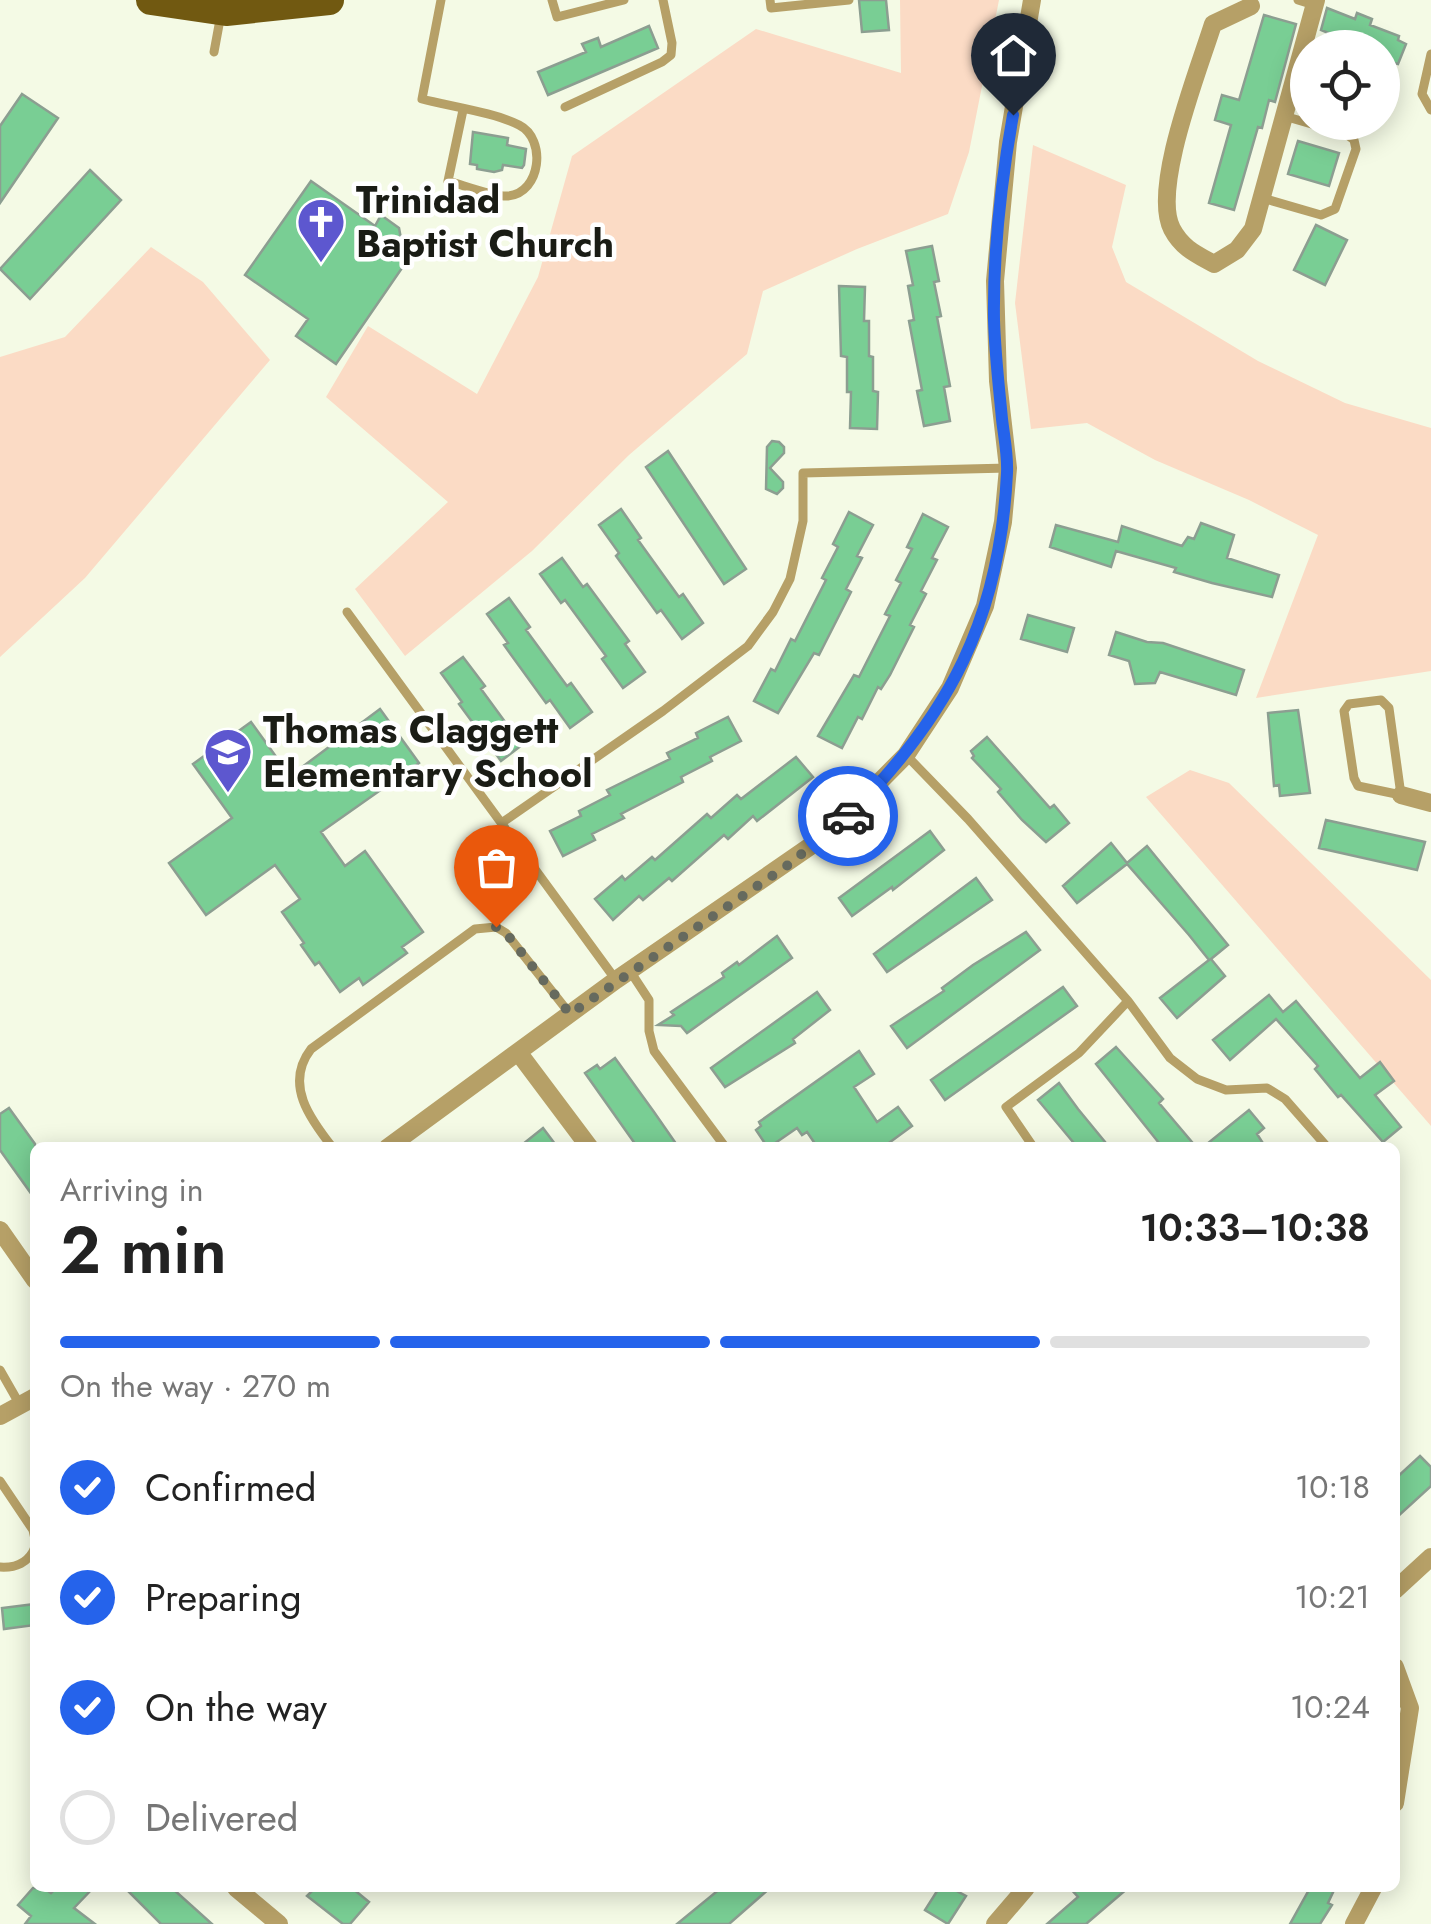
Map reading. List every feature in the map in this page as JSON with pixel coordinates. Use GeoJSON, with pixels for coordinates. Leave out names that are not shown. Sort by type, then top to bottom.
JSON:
{"type":"FeatureCollection","features":[{"type":"Feature","properties":{"kind":"main road"},"geometry":{"type":"LineString","coordinates":[[151,0],[222,11],[271,2],[328,0]]}},
{"type":"Feature","properties":{"kind":"street"},"geometry":{"type":"LineString","coordinates":[[395,1142],[623,975],[828,834],[906,756],[950,688],[986,606],[999,552],[1008,468],[998,380],[995,281],[1008,142],[1032,0]]}},
{"type":"Feature","properties":{"kind":"street"},"geometry":{"type":"LineString","coordinates":[[1251,6],[1214,24],[1178,135],[1164,204],[1171,227],[1184,248],[1214,264],[1238,250],[1253,230],[1310,2]]}},
{"type":"Feature","properties":{"kind":"street"},"geometry":{"type":"LineString","coordinates":[[1402,794],[1431,802]]}},
{"type":"Feature","properties":{"kind":"street"},"geometry":{"type":"LineString","coordinates":[[518,1052],[586,1142]]}},
{"type":"Feature","properties":{"kind":"street"},"geometry":{"type":"LineString","coordinates":[[0,1230],[30,1273]]}},
{"type":"Feature","properties":{"kind":"street"},"geometry":{"type":"LineString","coordinates":[[0,1416],[27,1401]]}},
{"type":"Feature","properties":{"kind":"street"},"geometry":{"type":"LineString","coordinates":[[1400,1585],[1431,1557]]}},
{"type":"Feature","properties":{"kind":"street"},"geometry":{"type":"LineString","coordinates":[[1400,1681],[1410,1708],[1400,1771]]}},
{"type":"Feature","properties":{"kind":"street"},"geometry":{"type":"LineString","coordinates":[[241,1892],[279,1924]]}},
{"type":"Feature","properties":{"kind":"street"},"geometry":{"type":"LineString","coordinates":[[995,1924],[1023,1892]]}},
{"type":"Feature","properties":{"kind":"street"},"geometry":{"type":"LineString","coordinates":[[1354,1924],[1371,1892]]}},
{"type":"Feature","properties":{"kind":"lane"},"geometry":{"type":"LineString","coordinates":[[441,0],[422,99],[520,125],[533,135],[536,170],[526,189],[508,196],[448,182],[463,110]]}},
{"type":"Feature","properties":{"kind":"lane"},"geometry":{"type":"LineString","coordinates":[[552,0],[557,17],[624,0]]}},
{"type":"Feature","properties":{"kind":"lane"},"geometry":{"type":"LineString","coordinates":[[566,107],[662,62],[671,54],[663,0]]}},
{"type":"Feature","properties":{"kind":"lane"},"geometry":{"type":"LineString","coordinates":[[770,0],[771,8],[849,0]]}},
{"type":"Feature","properties":{"kind":"lane"},"geometry":{"type":"LineString","coordinates":[[214,52],[222,11]]}},
{"type":"Feature","properties":{"kind":"lane"},"geometry":{"type":"LineString","coordinates":[[1431,54],[1422,94],[1431,110]]}},
{"type":"Feature","properties":{"kind":"lane"},"geometry":{"type":"LineString","coordinates":[[1262,198],[1321,215],[1330,212],[1335,209],[1356,149],[1354,140],[1346,134],[1284,116]]}},
{"type":"Feature","properties":{"kind":"lane"},"geometry":{"type":"LineString","coordinates":[[503,822],[663,711],[748,646],[790,578],[803,521],[802,473],[1008,468]]}},
{"type":"Feature","properties":{"kind":"lane"},"geometry":{"type":"LineString","coordinates":[[347,612],[503,822],[623,975],[650,1000],[648,1031],[654,1050],[722,1142]]}},
{"type":"Feature","properties":{"kind":"lane"},"geometry":{"type":"LineString","coordinates":[[1381,700],[1389,708],[1402,794],[1358,786],[1344,711],[1349,704],[1381,700]]}},
{"type":"Feature","properties":{"kind":"lane"},"geometry":{"type":"LineString","coordinates":[[906,756],[968,819],[1128,1001],[1161,1049],[1197,1079],[1226,1090],[1267,1088],[1284,1100],[1322,1142]]}},
{"type":"Feature","properties":{"kind":"lane"},"geometry":{"type":"LineString","coordinates":[[329,1142],[300,1096],[299,1076],[304,1058],[474,929],[496,927],[506,933],[570,1014]]}},
{"type":"Feature","properties":{"kind":"lane"},"geometry":{"type":"LineString","coordinates":[[1030,1142],[1006,1107],[1079,1053],[1128,1001]]}},
{"type":"Feature","properties":{"kind":"lane"},"geometry":{"type":"LineString","coordinates":[[0,1370],[27,1401]]}},
{"type":"Feature","properties":{"kind":"lane"},"geometry":{"type":"LineString","coordinates":[[0,1481],[30,1531]]}},
{"type":"Feature","properties":{"kind":"lane"},"geometry":{"type":"LineString","coordinates":[[0,1567],[11,1568],[30,1554]]}},
{"type":"Feature","properties":{"kind":"shaded area"},"geometry":{"type":"Polygon","coordinates":[[[900,0],[999,0],[969,152],[948,214],[763,291],[747,354],[629,455],[532,551],[405,656],[355,589],[448,502],[326,397],[368,326],[477,394],[538,277],[572,156],[756,29],[901,73],[900,0]]]}},
{"type":"Feature","properties":{"kind":"shaded area"},"geometry":{"type":"Polygon","coordinates":[[[1033,145],[1126,185],[1112,247],[1126,282],[1258,361],[1345,403],[1431,428],[1431,671],[1256,698],[1318,535],[1155,460],[1087,423],[1031,429],[1015,303],[1033,145]]]}},
{"type":"Feature","properties":{"kind":"shaded area"},"geometry":{"type":"Polygon","coordinates":[[[151,247],[203,282],[270,360],[85,578],[0,657],[0,357],[65,337],[151,247]]]}},
{"type":"Feature","properties":{"kind":"shaded area"},"geometry":{"type":"Polygon","coordinates":[[[1190,770],[1229,783],[1431,980],[1431,1126],[1146,797],[1190,770]]]}},
{"type":"Feature","properties":{"kind":"building"},"geometry":{"type":"Polygon","coordinates":[[[859,0],[886,0],[889,30],[862,32],[859,0]]]}},
{"type":"Feature","properties":{"kind":"building"},"geometry":{"type":"Polygon","coordinates":[[[1327,8],[1355,19],[1357,13],[1372,19],[1370,25],[1383,30],[1321,30],[1327,8]]]}},
{"type":"Feature","properties":{"kind":"building"},"geometry":{"type":"Polygon","coordinates":[[[1264,15],[1296,24],[1294,30],[1290,30],[1290,46],[1275,102],[1269,100],[1262,128],[1258,127],[1234,210],[1209,203],[1231,125],[1215,120],[1222,95],[1239,100],[1264,15]]]}},
{"type":"Feature","properties":{"kind":"building"},"geometry":{"type":"Polygon","coordinates":[[[649,26],[658,48],[548,95],[538,72],[586,52],[582,44],[598,38],[601,47],[649,26]]]}},
{"type":"Feature","properties":{"kind":"building"},"geometry":{"type":"Polygon","coordinates":[[[22,94],[58,118],[0,203],[0,126],[22,94]]]}},
{"type":"Feature","properties":{"kind":"building"},"geometry":{"type":"Polygon","coordinates":[[[473,132],[508,138],[507,145],[526,149],[522,168],[503,165],[502,170],[494,172],[470,164],[473,132]]]}},
{"type":"Feature","properties":{"kind":"building"},"geometry":{"type":"Polygon","coordinates":[[[1298,141],[1339,153],[1329,186],[1288,174],[1298,141]]]}},
{"type":"Feature","properties":{"kind":"building"},"geometry":{"type":"Polygon","coordinates":[[[90,170],[121,200],[30,299],[0,269],[90,170]]]}},
{"type":"Feature","properties":{"kind":"building"},"geometry":{"type":"Polygon","coordinates":[[[311,181],[375,226],[381,215],[399,228],[402,244],[413,252],[336,364],[296,336],[308,319],[245,275],[311,181]]]}},
{"type":"Feature","properties":{"kind":"building"},"geometry":{"type":"Polygon","coordinates":[[[1316,225],[1347,240],[1325,285],[1294,270],[1316,225]]]}},
{"type":"Feature","properties":{"kind":"building"},"geometry":{"type":"Polygon","coordinates":[[[932,246],[939,281],[934,282],[941,316],[937,317],[950,386],[944,387],[950,421],[924,426],[917,391],[922,390],[909,321],[914,320],[908,286],[913,285],[906,251],[932,246]]]}},
{"type":"Feature","properties":{"kind":"building"},"geometry":{"type":"Polygon","coordinates":[[[839,286],[865,287],[864,321],[869,321],[873,391],[878,392],[877,429],[850,428],[851,392],[847,392],[847,357],[841,356],[839,286]]]}},
{"type":"Feature","properties":{"kind":"building"},"geometry":{"type":"Polygon","coordinates":[[[772,441],[784,447],[784,453],[770,468],[783,482],[777,494],[766,489],[767,447],[772,441]]]}},
{"type":"Feature","properties":{"kind":"building"},"geometry":{"type":"Polygon","coordinates":[[[668,451],[746,569],[724,584],[646,467],[668,451]]]}},
{"type":"Feature","properties":{"kind":"building"},"geometry":{"type":"Polygon","coordinates":[[[621,509],[679,597],[683,594],[703,623],[682,639],[661,610],[657,613],[599,525],[621,509]]]}},
{"type":"Feature","properties":{"kind":"building"},"geometry":{"type":"Polygon","coordinates":[[[849,512],[873,525],[846,589],[851,592],[819,655],[814,653],[778,713],[754,701],[791,639],[795,641],[826,580],[822,578],[838,547],[833,544],[849,512]]]}},
{"type":"Feature","properties":{"kind":"building"},"geometry":{"type":"Polygon","coordinates":[[[923,514],[948,527],[921,591],[926,594],[890,675],[881,689],[878,687],[862,719],[858,717],[842,748],[818,736],[854,675],[859,677],[890,616],[885,614],[901,583],[896,580],[912,549],[907,547],[923,514]]]}},
{"type":"Feature","properties":{"kind":"building"},"geometry":{"type":"Polygon","coordinates":[[[1201,523],[1234,535],[1227,558],[1279,575],[1272,597],[1174,572],[1176,568],[1116,551],[1111,567],[1050,547],[1056,525],[1118,542],[1122,526],[1182,546],[1188,537],[1194,539],[1201,523]]]}},
{"type":"Feature","properties":{"kind":"building"},"geometry":{"type":"Polygon","coordinates":[[[562,558],[583,587],[587,584],[629,641],[625,644],[645,672],[623,688],[602,659],[606,656],[565,600],[561,603],[540,574],[562,558]]]}},
{"type":"Feature","properties":{"kind":"building"},"geometry":{"type":"Polygon","coordinates":[[[509,598],[530,627],[526,630],[567,686],[571,683],[592,712],[570,728],[550,700],[546,703],[487,614],[509,598]]]}},
{"type":"Feature","properties":{"kind":"building"},"geometry":{"type":"Polygon","coordinates":[[[1028,615],[1074,628],[1067,652],[1021,639],[1028,615]]]}},
{"type":"Feature","properties":{"kind":"building"},"geometry":{"type":"Polygon","coordinates":[[[1116,632],[1244,670],[1236,695],[1160,672],[1155,683],[1135,684],[1129,661],[1109,655],[1116,632]]]}},
{"type":"Feature","properties":{"kind":"building"},"geometry":{"type":"Polygon","coordinates":[[[463,657],[522,745],[501,761],[441,673],[463,657]]]}},
{"type":"Feature","properties":{"kind":"building"},"geometry":{"type":"Polygon","coordinates":[[[380,709],[419,763],[321,832],[345,866],[365,851],[423,932],[402,947],[407,953],[363,985],[359,978],[340,992],[319,962],[315,965],[282,912],[300,899],[275,865],[206,915],[169,863],[232,818],[193,764],[251,722],[290,776],[380,709]]]}},
{"type":"Feature","properties":{"kind":"building"},"geometry":{"type":"Polygon","coordinates":[[[1298,710],[1310,793],[1280,796],[1279,785],[1274,786],[1268,713],[1298,710]]]}},
{"type":"Feature","properties":{"kind":"building"},"geometry":{"type":"Polygon","coordinates":[[[728,717],[741,741],[681,777],[683,782],[621,814],[624,818],[592,834],[595,840],[563,856],[550,831],[581,816],[579,811],[610,795],[607,790],[670,759],[667,753],[728,717]]]}},
{"type":"Feature","properties":{"kind":"building"},"geometry":{"type":"Polygon","coordinates":[[[987,737],[1050,808],[1054,805],[1069,823],[1046,842],[1022,820],[998,792],[1001,789],[972,758],[971,751],[987,737]]]}},
{"type":"Feature","properties":{"kind":"building"},"geometry":{"type":"Polygon","coordinates":[[[796,757],[813,777],[757,821],[753,816],[728,839],[724,835],[672,881],[669,878],[643,900],[639,896],[613,920],[595,899],[622,876],[625,880],[652,857],[655,860],[707,814],[711,818],[737,795],[741,799],[796,757]]]}},
{"type":"Feature","properties":{"kind":"building"},"geometry":{"type":"Polygon","coordinates":[[[1326,820],[1425,842],[1417,870],[1319,848],[1326,820]]]}},
{"type":"Feature","properties":{"kind":"building"},"geometry":{"type":"Polygon","coordinates":[[[930,831],[944,850],[852,916],[839,898],[930,831]]]}},
{"type":"Feature","properties":{"kind":"building"},"geometry":{"type":"Polygon","coordinates":[[[1111,843],[1127,863],[1147,846],[1228,945],[1211,959],[1225,976],[1177,1018],[1160,998],[1209,960],[1189,935],[1127,864],[1077,903],[1063,886],[1111,843]]]}},
{"type":"Feature","properties":{"kind":"building"},"geometry":{"type":"Polygon","coordinates":[[[976,878],[992,900],[887,972],[874,954],[976,878]]]}},
{"type":"Feature","properties":{"kind":"building"},"geometry":{"type":"Polygon","coordinates":[[[1026,932],[1040,950],[907,1048],[891,1026],[944,991],[942,988],[973,965],[1026,932]]]}},
{"type":"Feature","properties":{"kind":"building"},"geometry":{"type":"Polygon","coordinates":[[[777,936],[792,958],[687,1033],[681,1026],[658,1025],[724,977],[722,973],[777,936]]]}},
{"type":"Feature","properties":{"kind":"building"},"geometry":{"type":"Polygon","coordinates":[[[1063,987],[1077,1006],[945,1100],[931,1080],[1063,987]]]}},
{"type":"Feature","properties":{"kind":"building"},"geometry":{"type":"Polygon","coordinates":[[[817,992],[830,1010],[793,1039],[795,1043],[725,1087],[711,1068],[817,992]]]}},
{"type":"Feature","properties":{"kind":"building"},"geometry":{"type":"Polygon","coordinates":[[[1269,995],[1283,1012],[1296,1001],[1360,1078],[1380,1062],[1394,1081],[1375,1095],[1401,1127],[1383,1142],[1341,1095],[1338,1097],[1315,1069],[1318,1066],[1276,1019],[1230,1060],[1213,1040],[1269,995]]]}},
{"type":"Feature","properties":{"kind":"building"},"geometry":{"type":"Polygon","coordinates":[[[1116,1047],[1163,1099],[1159,1103],[1192,1142],[1158,1142],[1096,1064],[1116,1047]]]}},
{"type":"Feature","properties":{"kind":"building"},"geometry":{"type":"Polygon","coordinates":[[[859,1051],[874,1074],[854,1087],[877,1122],[898,1107],[912,1126],[890,1142],[814,1142],[807,1132],[802,1135],[797,1128],[777,1142],[764,1142],[756,1130],[761,1126],[759,1122],[859,1051]]]}},
{"type":"Feature","properties":{"kind":"building"},"geometry":{"type":"Polygon","coordinates":[[[615,1058],[675,1142],[634,1142],[585,1073],[597,1065],[600,1069],[615,1058]]]}},
{"type":"Feature","properties":{"kind":"building"},"geometry":{"type":"Polygon","coordinates":[[[1059,1083],[1105,1142],[1073,1142],[1038,1100],[1059,1083]]]}},
{"type":"Feature","properties":{"kind":"building"},"geometry":{"type":"Polygon","coordinates":[[[9,1108],[34,1142],[30,1142],[30,1192],[0,1150],[0,1114],[9,1108]]]}},
{"type":"Feature","properties":{"kind":"building"},"geometry":{"type":"Polygon","coordinates":[[[1249,1110],[1264,1128],[1257,1134],[1262,1142],[1209,1142],[1249,1110]]]}},
{"type":"Feature","properties":{"kind":"building"},"geometry":{"type":"Polygon","coordinates":[[[543,1128],[554,1142],[526,1142],[543,1128]]]}},
{"type":"Feature","properties":{"kind":"building"},"geometry":{"type":"Polygon","coordinates":[[[1420,1456],[1431,1467],[1431,1486],[1400,1514],[1400,1474],[1420,1456]]]}},
{"type":"Feature","properties":{"kind":"building"},"geometry":{"type":"Polygon","coordinates":[[[30,1605],[30,1626],[4,1629],[2,1608],[30,1605]]]}},
{"type":"Feature","properties":{"kind":"building"},"geometry":{"type":"Polygon","coordinates":[[[30,1891],[89,1892],[74,1908],[95,1924],[25,1924],[31,1916],[18,1905],[30,1891]]]}},
{"type":"Feature","properties":{"kind":"building"},"geometry":{"type":"Polygon","coordinates":[[[129,1892],[176,1892],[212,1924],[161,1924],[129,1892]]]}},
{"type":"Feature","properties":{"kind":"building"},"geometry":{"type":"Polygon","coordinates":[[[311,1892],[357,1892],[369,1902],[350,1924],[343,1924],[307,1896],[311,1892]]]}},
{"type":"Feature","properties":{"kind":"building"},"geometry":{"type":"Polygon","coordinates":[[[716,1892],[765,1892],[729,1924],[677,1924],[716,1892]]]}},
{"type":"Feature","properties":{"kind":"building"},"geometry":{"type":"Polygon","coordinates":[[[936,1892],[966,1896],[948,1924],[925,1910],[936,1892]]]}},
{"type":"Feature","properties":{"kind":"building"},"geometry":{"type":"Polygon","coordinates":[[[1074,1892],[1123,1892],[1086,1924],[1047,1924],[1078,1897],[1074,1892]]]}},
{"type":"Feature","properties":{"kind":"building"},"geometry":{"type":"Polygon","coordinates":[[[1308,1892],[1333,1892],[1328,1903],[1332,1905],[1320,1924],[1290,1924],[1308,1892]]]}},
{"type":"Feature","properties":{"kind":"way so far"},"geometry":{"type":"LineString","coordinates":[[496,927],[506,933],[570,1014],[788,865],[848,816]]}},
{"type":"Feature","properties":{"kind":"place","name":"Trinidad Baptist Church"},"geometry":{"type":"Point","coordinates":[321,264]}},
{"type":"Feature","properties":{"kind":"place","name":"Thomas Claggett Elementary School"},"geometry":{"type":"Point","coordinates":[228,794]}},
{"type":"Feature","properties":{"kind":"route"},"geometry":{"type":"LineString","coordinates":[[848,816],[906,756],[938,710],[973,639],[992,586],[1008,468],[994,319],[1000,206],[1013,115]]}}]}
